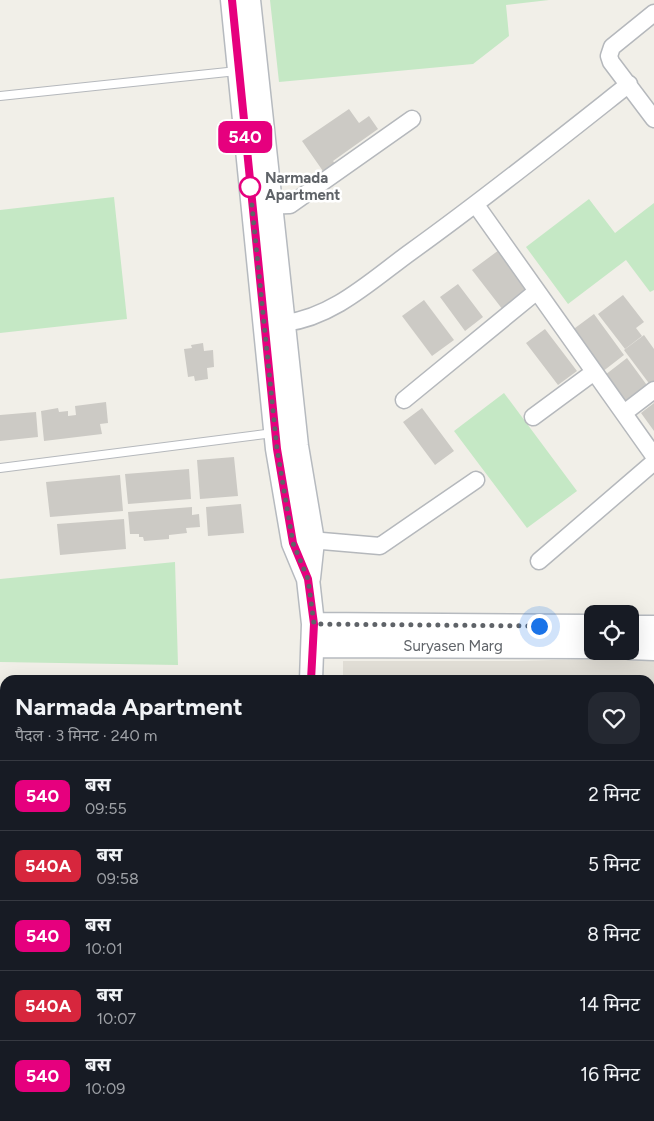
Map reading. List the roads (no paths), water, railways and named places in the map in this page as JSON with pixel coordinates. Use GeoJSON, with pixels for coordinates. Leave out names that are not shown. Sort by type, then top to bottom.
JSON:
{"type":"FeatureCollection","features":[{"type":"Feature","properties":{"kind":"street"},"geometry":{"type":"LineString","coordinates":[[232,0],[239,71],[261,206],[285,323],[297,446],[303,542],[313,635],[311,675]]}},
{"type":"Feature","properties":{"kind":"street"},"geometry":{"type":"LineString","coordinates":[[249,0],[275,432],[277,449],[303,542]]}},
{"type":"Feature","properties":{"kind":"street"},"geometry":{"type":"LineString","coordinates":[[654,13],[612,47],[609,56],[611,62],[654,119]]}},
{"type":"Feature","properties":{"kind":"street"},"geometry":{"type":"LineString","coordinates":[[285,323],[301,321],[344,301],[476,205],[629,84]]}},
{"type":"Feature","properties":{"kind":"street"},"geometry":{"type":"LineString","coordinates":[[261,206],[290,205],[412,119]]}},
{"type":"Feature","properties":{"kind":"street"},"geometry":{"type":"LineString","coordinates":[[476,205],[654,456]]}},
{"type":"Feature","properties":{"kind":"street"},"geometry":{"type":"LineString","coordinates":[[404,400],[537,291]]}},
{"type":"Feature","properties":{"kind":"street"},"geometry":{"type":"LineString","coordinates":[[533,416],[594,372]]}},
{"type":"Feature","properties":{"kind":"street"},"geometry":{"type":"LineString","coordinates":[[624,413],[654,390]]}},
{"type":"Feature","properties":{"kind":"street"},"geometry":{"type":"LineString","coordinates":[[539,560],[654,462]]}},
{"type":"Feature","properties":{"kind":"street"},"geometry":{"type":"LineString","coordinates":[[303,542],[349,542],[380,546],[476,480]]}},
{"type":"Feature","properties":{"kind":"street","name":"Suryasen Marg"},"geometry":{"type":"LineString","coordinates":[[313,635],[584,626]]}},
{"type":"Feature","properties":{"kind":"street"},"geometry":{"type":"LineString","coordinates":[[639,627],[654,627]]}},
{"type":"Feature","properties":{"kind":"street","name":"Suryasen Marg"},"geometry":{"type":"LineString","coordinates":[[313,635],[584,647]]}},
{"type":"Feature","properties":{"kind":"street"},"geometry":{"type":"LineString","coordinates":[[639,648],[654,649]]}},
{"type":"Feature","properties":{"kind":"lane"},"geometry":{"type":"LineString","coordinates":[[0,96],[239,71]]}},
{"type":"Feature","properties":{"kind":"lane"},"geometry":{"type":"LineString","coordinates":[[0,468],[275,432]]}},
{"type":"Feature","properties":{"kind":"place","name":"Narmada Apartment"},"geometry":{"type":"Point","coordinates":[250,187]}}]}
